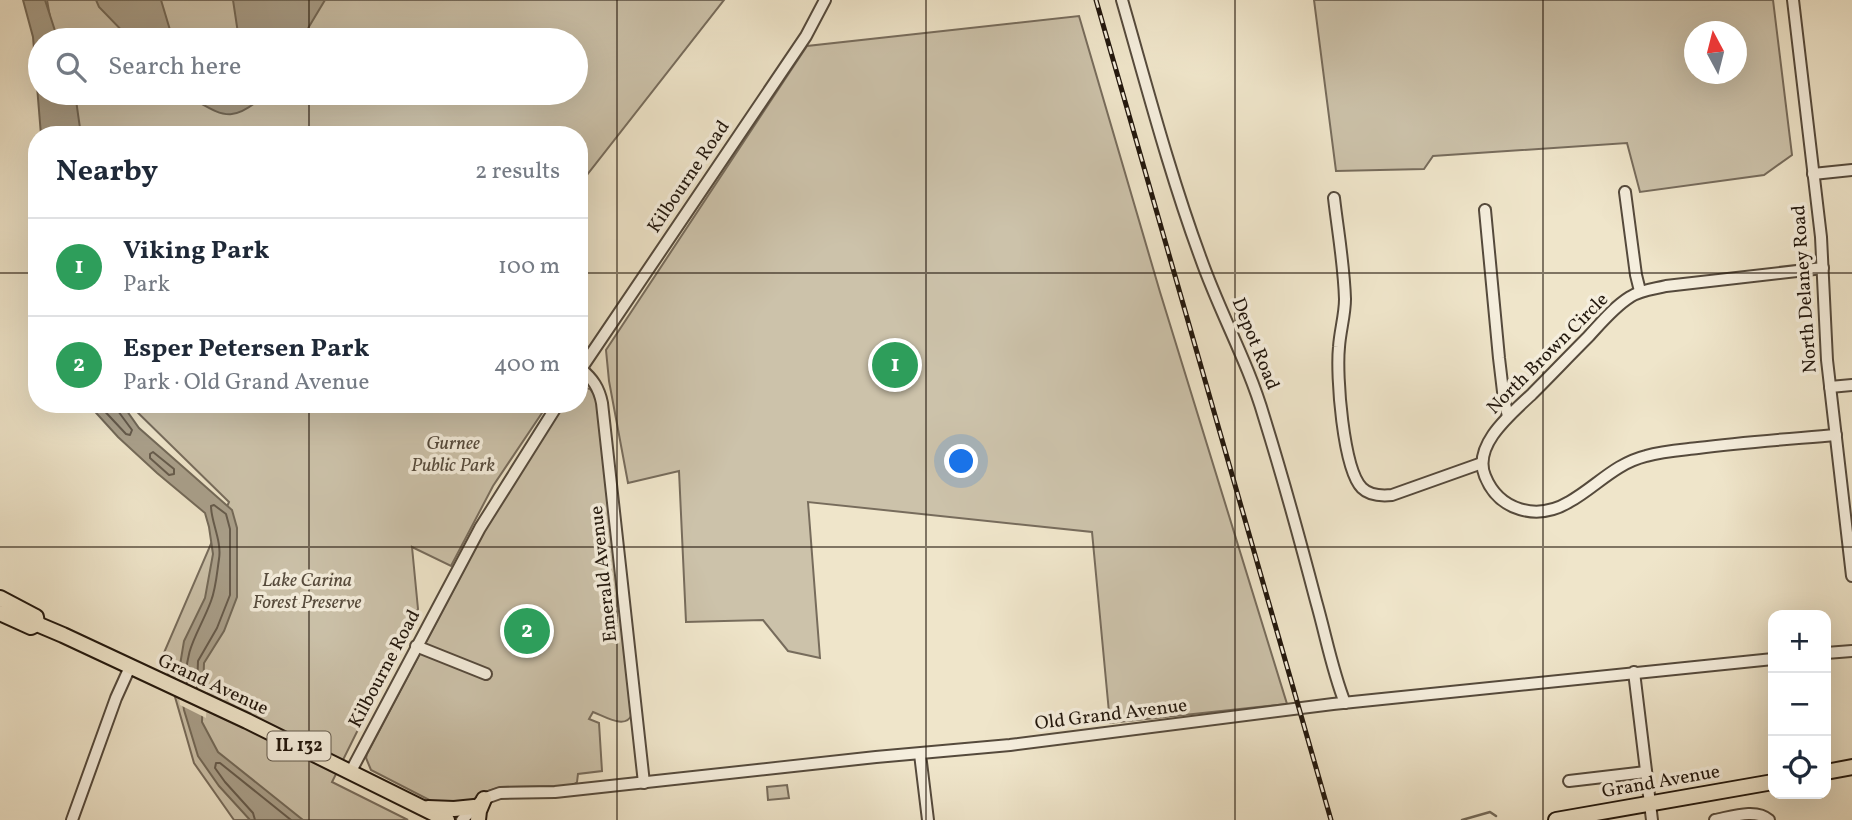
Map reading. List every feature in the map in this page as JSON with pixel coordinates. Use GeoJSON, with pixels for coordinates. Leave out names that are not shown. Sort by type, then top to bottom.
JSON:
{"type":"FeatureCollection","features":[{"type":"Feature","properties":{"kind":"main road","name":"Grand Avenue"},"geometry":{"type":"LineString","coordinates":[[0,598],[36,617],[37,624]]}},
{"type":"Feature","properties":{"kind":"main road","name":"Grand Avenue"},"geometry":{"type":"LineString","coordinates":[[0,613],[31,627],[37,624]]}},
{"type":"Feature","properties":{"kind":"main road","name":"Grand Avenue"},"geometry":{"type":"LineString","coordinates":[[37,624],[351,771],[447,820]]}},
{"type":"Feature","properties":{"kind":"main road"},"geometry":{"type":"LineString","coordinates":[[1831,771],[1852,767]]}},
{"type":"Feature","properties":{"kind":"main road","name":"Grand Avenue"},"geometry":{"type":"LineString","coordinates":[[1556,820],[1768,783]]}},
{"type":"Feature","properties":{"kind":"main road"},"geometry":{"type":"LineString","coordinates":[[424,808],[478,808]]}},
{"type":"Feature","properties":{"kind":"street","name":"Kilbourne Road"},"geometry":{"type":"LineString","coordinates":[[588,358],[806,36],[825,0]]}},
{"type":"Feature","properties":{"kind":"street","name":"Depot Road"},"geometry":{"type":"LineString","coordinates":[[1122,0],[1176,187],[1202,262],[1245,362],[1264,415],[1335,679],[1345,703]]}},
{"type":"Feature","properties":{"kind":"street","name":"North Delaney Road"},"geometry":{"type":"LineString","coordinates":[[1793,0],[1823,268],[1830,387],[1852,576]]}},
{"type":"Feature","properties":{"kind":"street"},"geometry":{"type":"LineString","coordinates":[[1813,174],[1852,170]]}},
{"type":"Feature","properties":{"kind":"street"},"geometry":{"type":"LineString","coordinates":[[1625,192],[1640,291]]}},
{"type":"Feature","properties":{"kind":"street"},"geometry":{"type":"LineString","coordinates":[[1334,198],[1344,270],[1345,304],[1339,349],[1339,376],[1346,443],[1353,475],[1369,493],[1392,495],[1482,463],[1489,483],[1507,505],[1536,512],[1569,502],[1612,471],[1645,456],[1728,444],[1836,435]]}},
{"type":"Feature","properties":{"kind":"street"},"geometry":{"type":"LineString","coordinates":[[1485,210],[1499,358],[1508,416]]}},
{"type":"Feature","properties":{"kind":"street","name":"North Brown Circle"},"geometry":{"type":"LineString","coordinates":[[1482,463],[1488,444],[1508,416],[1630,296],[1640,291],[1666,286],[1823,268]]}},
{"type":"Feature","properties":{"kind":"street","name":"Emerald Avenue"},"geometry":{"type":"LineString","coordinates":[[588,375],[600,392],[602,403],[644,783]]}},
{"type":"Feature","properties":{"kind":"street"},"geometry":{"type":"LineString","coordinates":[[1830,387],[1852,385]]}},
{"type":"Feature","properties":{"kind":"street","name":"Kilbourne Road"},"geometry":{"type":"LineString","coordinates":[[351,771],[480,528],[552,413]]}},
{"type":"Feature","properties":{"kind":"street"},"geometry":{"type":"LineString","coordinates":[[416,646],[486,674]]}},
{"type":"Feature","properties":{"kind":"street"},"geometry":{"type":"LineString","coordinates":[[1831,653],[1852,651]]}},
{"type":"Feature","properties":{"kind":"street","name":"Old Grand Avenue"},"geometry":{"type":"LineString","coordinates":[[478,808],[500,793],[555,792],[1016,744],[1345,703],[1768,659]]}},
{"type":"Feature","properties":{"kind":"street"},"geometry":{"type":"LineString","coordinates":[[72,820],[116,698],[130,667]]}},
{"type":"Feature","properties":{"kind":"street"},"geometry":{"type":"LineString","coordinates":[[1634,672],[1652,820]]}},
{"type":"Feature","properties":{"kind":"street"},"geometry":{"type":"LineString","coordinates":[[920,754],[928,820]]}},
{"type":"Feature","properties":{"kind":"street"},"geometry":{"type":"LineString","coordinates":[[1569,781],[1646,772]]}},
{"type":"Feature","properties":{"kind":"street"},"geometry":{"type":"LineString","coordinates":[[462,820],[478,808]]}},
{"type":"Feature","properties":{"kind":"street"},"geometry":{"type":"LineString","coordinates":[[1715,820],[1756,814],[1764,815],[1769,820]]}},
{"type":"Feature","properties":{"kind":"green space"},"geometry":{"type":"Polygon","coordinates":[[[47,0],[724,0],[588,174],[588,126],[67,126],[64,105],[588,105],[588,28],[52,28],[47,0]]]}},
{"type":"Feature","properties":{"kind":"green space"},"geometry":{"type":"Polygon","coordinates":[[[1314,0],[1773,0],[1792,155],[1764,175],[1640,192],[1627,143],[1433,156],[1424,169],[1336,171],[1314,0]]]}},
{"type":"Feature","properties":{"kind":"green space"},"geometry":{"type":"Polygon","coordinates":[[[1079,16],[1160,292],[1287,704],[1110,723],[1092,532],[808,502],[820,658],[788,651],[763,620],[686,622],[679,471],[628,483],[606,350],[807,46],[1079,16]]]}},
{"type":"Feature","properties":{"kind":"green space"},"geometry":{"type":"Polygon","coordinates":[[[590,389],[596,397],[632,714],[629,719],[620,722],[593,712],[589,719],[599,723],[602,771],[578,774],[577,782],[572,786],[501,787],[472,800],[437,804],[371,770],[366,758],[495,511],[558,413],[588,413],[590,389]]]}},
{"type":"Feature","properties":{"kind":"green space","name":"Lake Carina Forest Preserve"},"geometry":{"type":"Polygon","coordinates":[[[138,413],[542,413],[493,486],[451,566],[412,547],[418,609],[332,782],[408,820],[234,820],[194,763],[163,655],[229,502],[138,413]]]}},
{"type":"Feature","properties":{"kind":"green space"},"geometry":{"type":"Polygon","coordinates":[[[787,785],[789,798],[768,800],[767,787],[787,785]]]}},
{"type":"Feature","properties":{"kind":"water"},"geometry":{"type":"Polygon","coordinates":[[[23,0],[45,0],[54,28],[31,28],[23,0]]]}},
{"type":"Feature","properties":{"kind":"water"},"geometry":{"type":"Polygon","coordinates":[[[96,0],[161,0],[169,28],[119,28],[99,7],[96,0]]]}},
{"type":"Feature","properties":{"kind":"water"},"geometry":{"type":"Polygon","coordinates":[[[233,0],[325,0],[308,28],[237,28],[233,0]]]}},
{"type":"Feature","properties":{"kind":"water"},"geometry":{"type":"Polygon","coordinates":[[[39,105],[77,105],[80,126],[40,126],[39,105]]]}},
{"type":"Feature","properties":{"kind":"water"},"geometry":{"type":"Polygon","coordinates":[[[203,105],[252,105],[234,114],[225,114],[203,105]]]}},
{"type":"Feature","properties":{"kind":"water"},"geometry":{"type":"Polygon","coordinates":[[[96,413],[128,413],[139,428],[232,510],[237,528],[237,597],[224,631],[204,663],[202,722],[218,752],[303,820],[250,820],[219,786],[198,756],[184,710],[179,671],[184,641],[205,598],[213,554],[209,527],[205,513],[118,437],[96,413]]]}},
{"type":"Feature","properties":{"kind":"pier"},"geometry":{"type":"Polygon","coordinates":[[[175,673],[207,688],[206,718],[180,705],[175,673]]]}},
{"type":"Feature","properties":{"kind":"waterway"},"geometry":{"type":"LineString","coordinates":[[1462,820],[1490,812],[1496,816]]}},
{"type":"Feature","properties":{"kind":"railway"},"geometry":{"type":"LineString","coordinates":[[1096,0],[1331,820]]}},
{"type":"Feature","properties":{"kind":"place","name":"Viking Park"},"geometry":{"type":"Point","coordinates":[895,365]}},
{"type":"Feature","properties":{"kind":"place","name":"Esper Petersen Park"},"geometry":{"type":"Point","coordinates":[527,631]}},
{"type":"Feature","properties":{"kind":"park label","name":"Gurnee Public Park"},"geometry":{"type":"Point","coordinates":[453,455]}}]}
